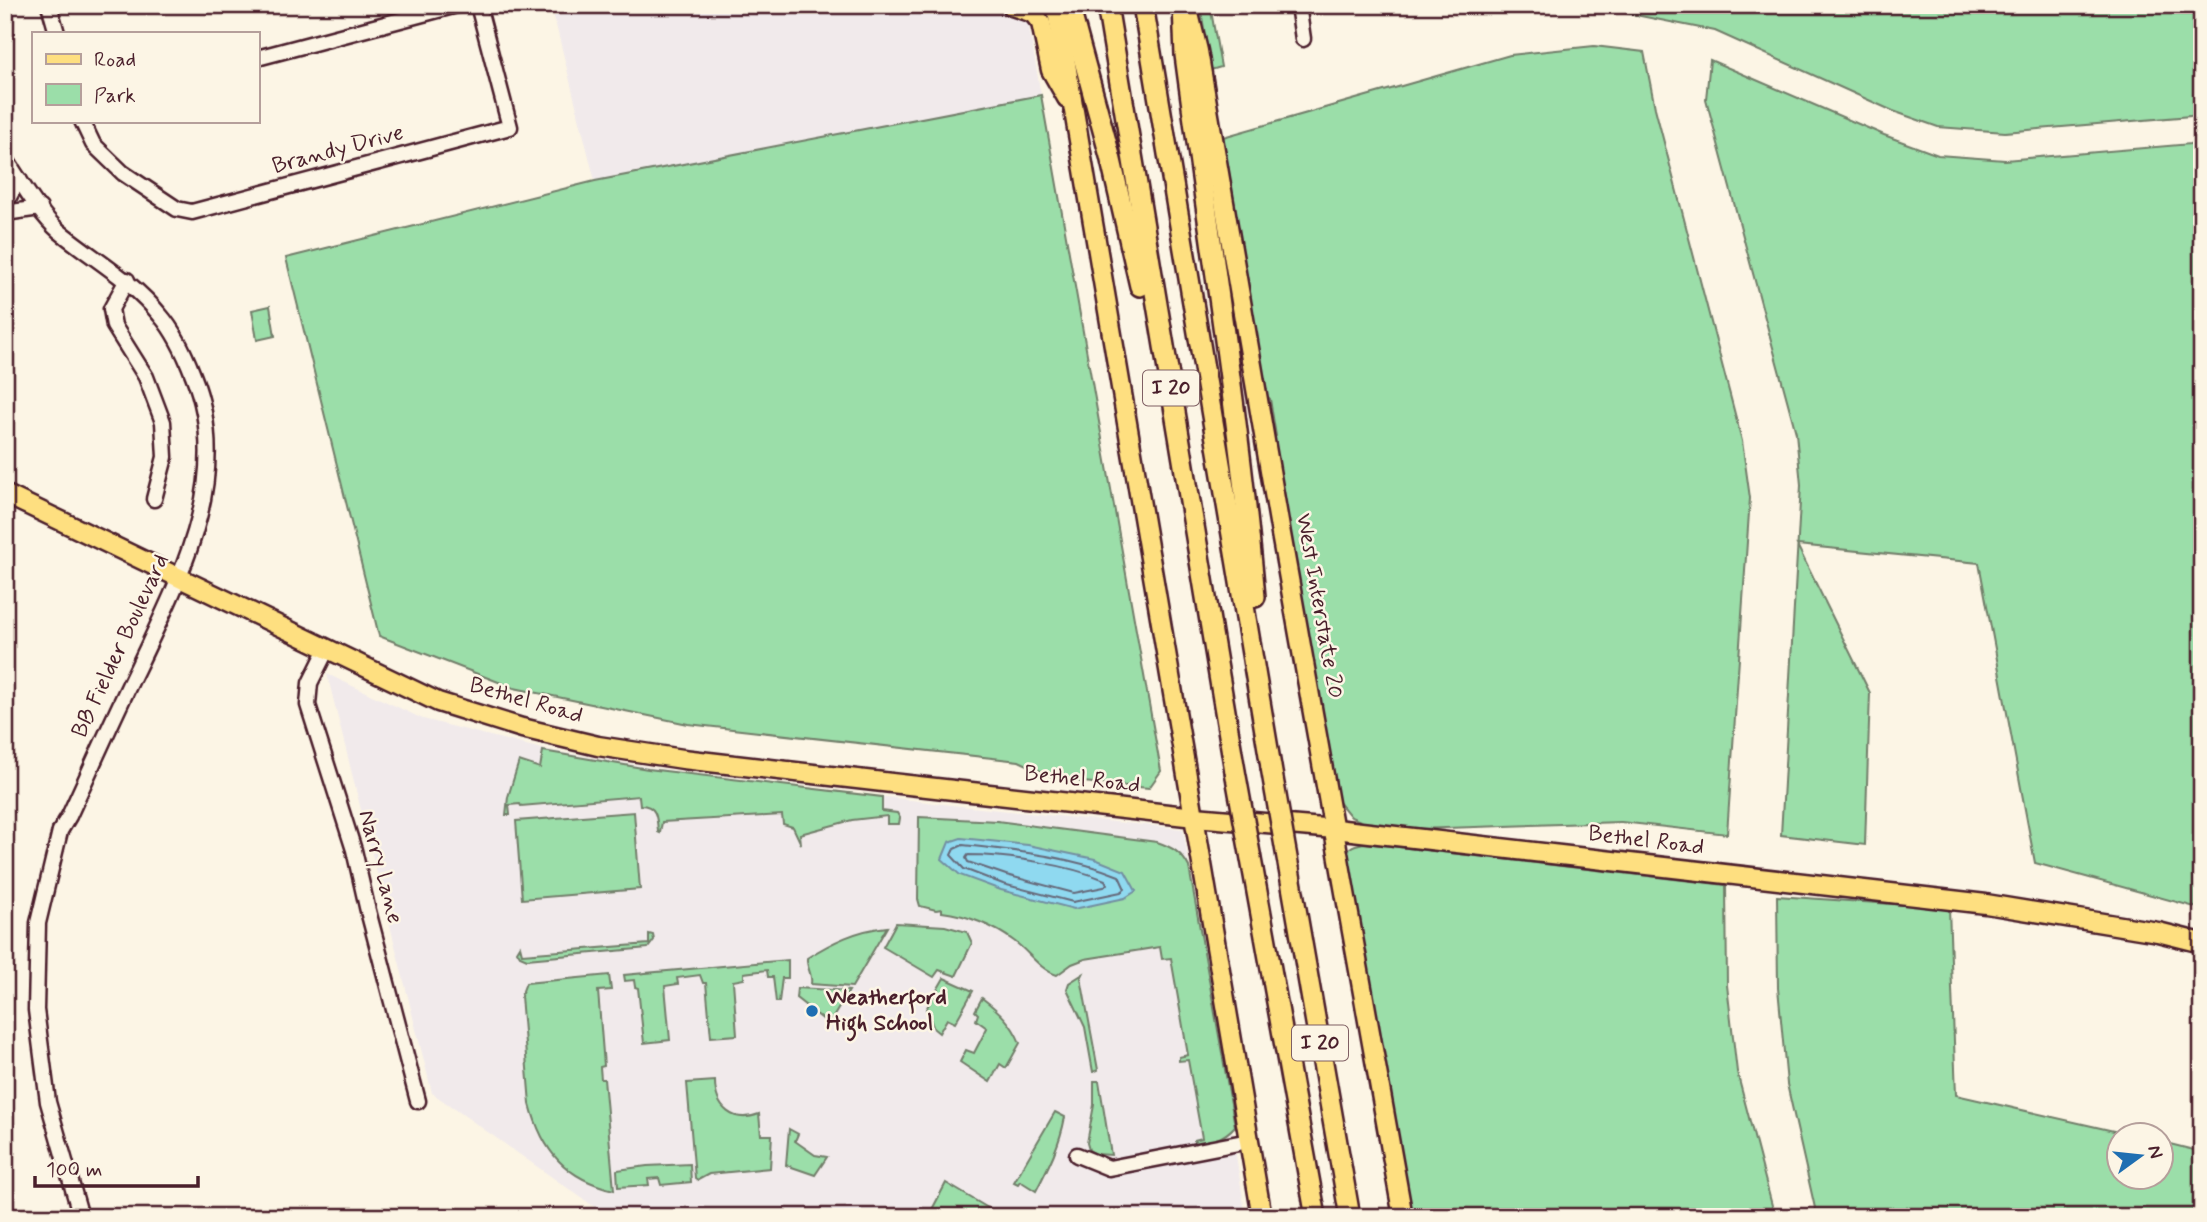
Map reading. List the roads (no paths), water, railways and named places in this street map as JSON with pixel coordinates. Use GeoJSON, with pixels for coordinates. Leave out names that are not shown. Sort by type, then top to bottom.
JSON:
{"type":"FeatureCollection","features":[{"type":"Feature","properties":{"kind":"highway"},"geometry":{"type":"LineString","coordinates":[[1069,5],[1110,156],[1151,339],[1168,369]]}},
{"type":"Feature","properties":{"kind":"highway","name":"I 20"},"geometry":{"type":"LineString","coordinates":[[1107,5],[1235,771],[1316,1217]]}},
{"type":"Feature","properties":{"kind":"highway","name":"I 20"},"geometry":{"type":"LineString","coordinates":[[1143,5],[1271,767],[1350,1217]]}},
{"type":"Feature","properties":{"kind":"highway"},"geometry":{"type":"LineString","coordinates":[[1185,5],[1185,55],[1247,507],[1255,606],[1251,643]]}},
{"type":"Feature","properties":{"kind":"main road"},"geometry":{"type":"LineString","coordinates":[[1013,5],[1033,13],[1041,23],[1051,70],[1074,111]]}},
{"type":"Feature","properties":{"kind":"main road"},"geometry":{"type":"LineString","coordinates":[[1056,5],[1262,1217]]}},
{"type":"Feature","properties":{"kind":"main road","name":"West Interstate 20"},"geometry":{"type":"LineString","coordinates":[[1185,5],[1198,51],[1403,1217]]}},
{"type":"Feature","properties":{"kind":"main road","name":"Bethel Road"},"geometry":{"type":"LineString","coordinates":[[11,501],[180,578],[438,702],[522,728],[598,746],[710,762],[1195,817],[1335,829],[1986,904],[2158,932],[2202,943]]}},
{"type":"Feature","properties":{"kind":"street"},"geometry":{"type":"LineString","coordinates":[[49,5],[57,32]]}},
{"type":"Feature","properties":{"kind":"street"},"geometry":{"type":"LineString","coordinates":[[259,57],[457,5]]}},
{"type":"Feature","properties":{"kind":"street","name":"Brandy Drive"},"geometry":{"type":"LineString","coordinates":[[82,122],[93,144],[123,173],[177,209],[192,212],[510,127],[478,5]]}},
{"type":"Feature","properties":{"kind":"street"},"geometry":{"type":"LineString","coordinates":[[1298,5],[1303,39]]}},
{"type":"Feature","properties":{"kind":"street","name":"BB Fielder Boulevard"},"geometry":{"type":"LineString","coordinates":[[5,158],[57,229],[127,281],[161,315],[184,351],[200,392],[208,435],[208,479],[200,521],[180,578],[60,831],[38,923],[36,1010],[48,1102],[80,1217]]}},
{"type":"Feature","properties":{"kind":"street"},"geometry":{"type":"LineString","coordinates":[[5,204],[19,179]]}},
{"type":"Feature","properties":{"kind":"street"},"geometry":{"type":"LineString","coordinates":[[5,213],[40,208]]}},
{"type":"Feature","properties":{"kind":"street"},"geometry":{"type":"LineString","coordinates":[[127,281],[111,309],[114,326],[146,377],[163,422],[164,457],[154,499]]}},
{"type":"Feature","properties":{"kind":"street","name":"Narry Lane"},"geometry":{"type":"LineString","coordinates":[[327,649],[310,683],[308,705],[354,850],[418,1101]]}},
{"type":"Feature","properties":{"kind":"street"},"geometry":{"type":"LineString","coordinates":[[1077,1154],[1109,1168],[1248,1140]]}},
{"type":"Feature","properties":{"kind":"water"},"geometry":{"type":"Polygon","coordinates":[[[961,838],[1028,845],[1095,859],[1125,871],[1136,891],[1125,898],[1074,909],[1001,890],[960,875],[942,859],[949,842],[961,838]]]}},
{"type":"Feature","properties":{"kind":"place","name":"Weatherford High School"},"geometry":{"type":"Point","coordinates":[812,1011]}}]}
